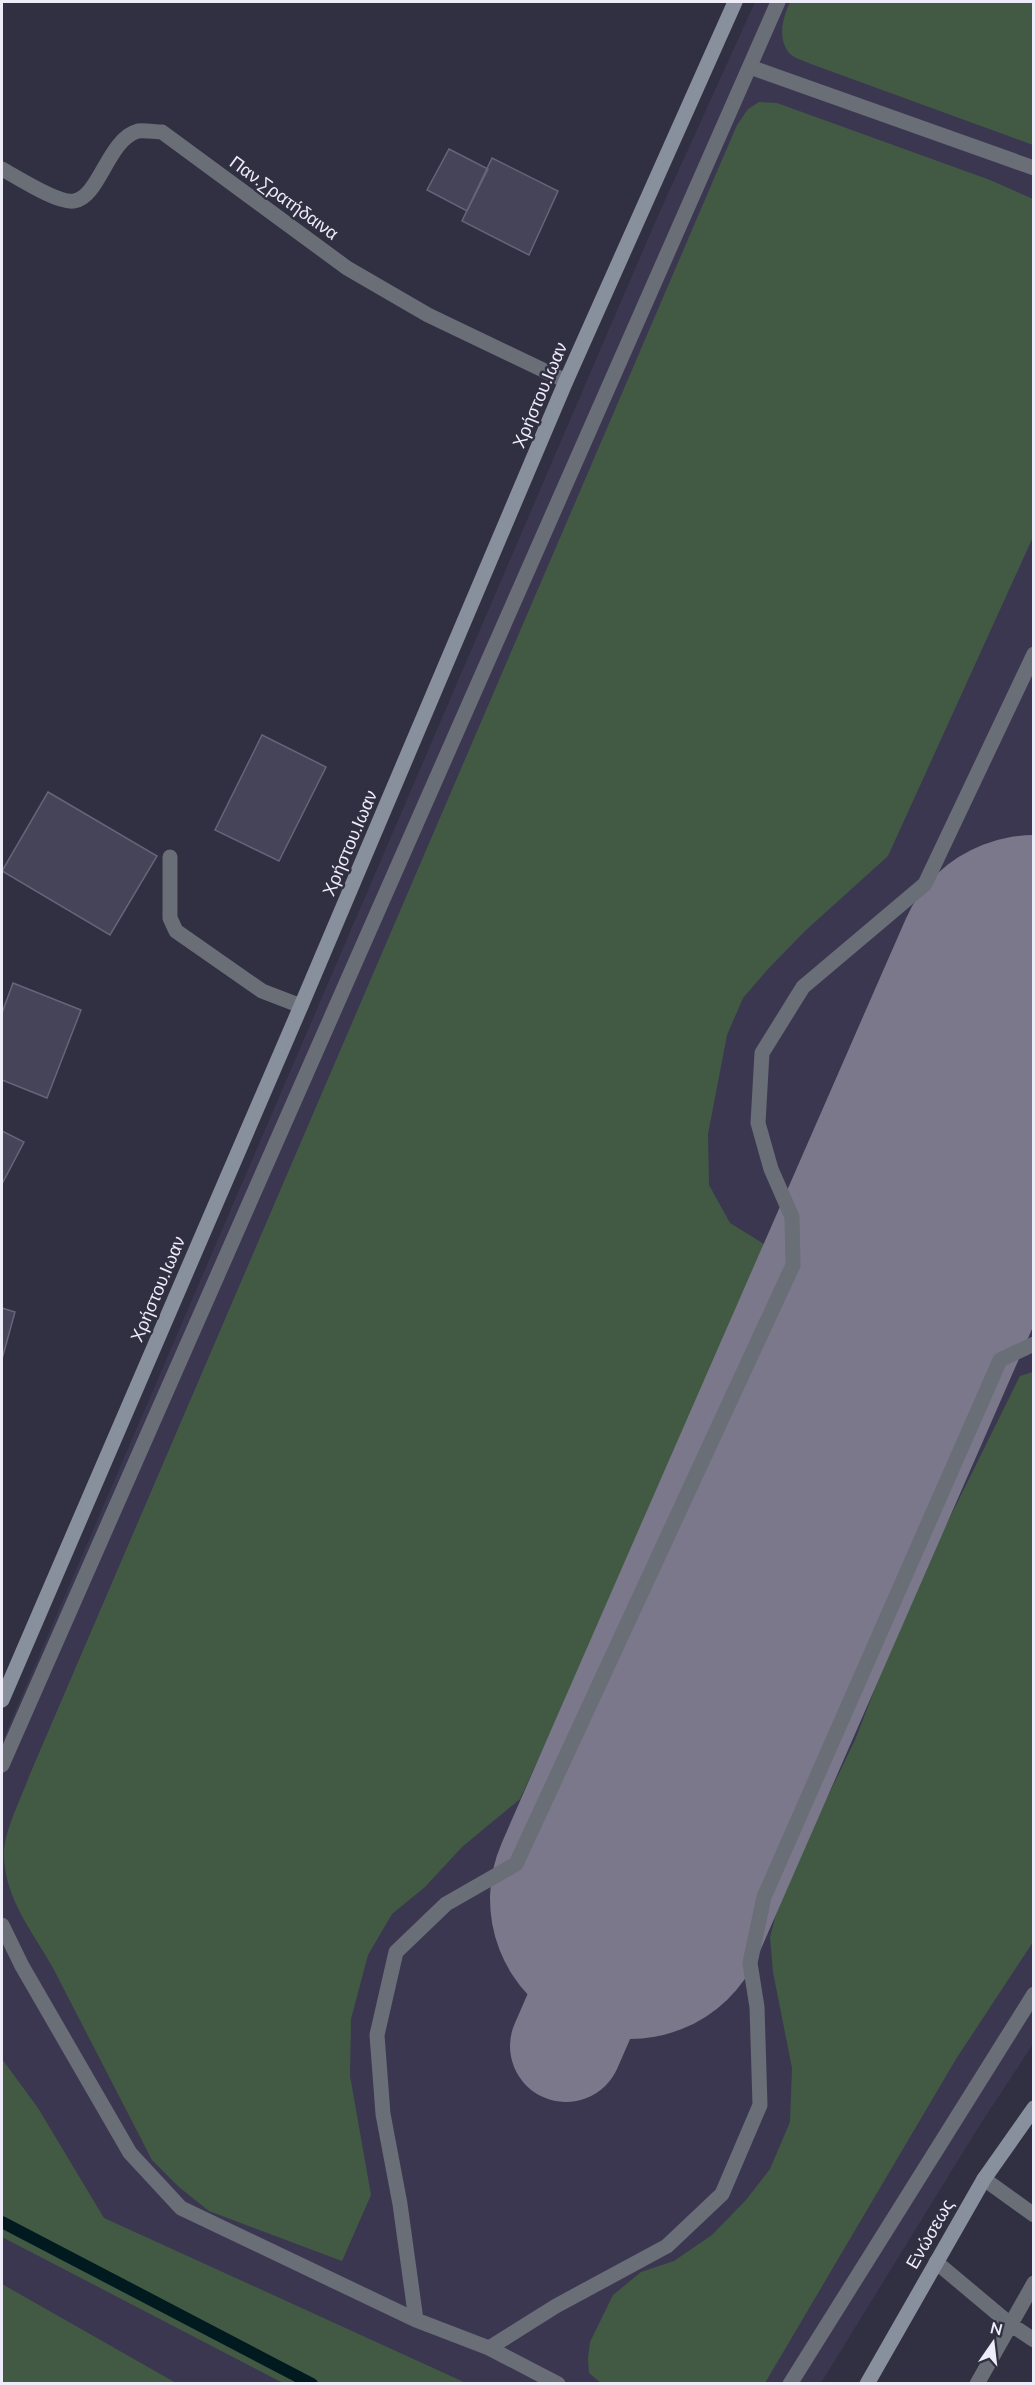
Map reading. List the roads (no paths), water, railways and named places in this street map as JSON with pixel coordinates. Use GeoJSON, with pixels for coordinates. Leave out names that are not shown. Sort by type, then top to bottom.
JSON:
{"type":"FeatureCollection","features":[{"type":"Feature","properties":{"kind":"street","name":"Χρήστου.Ιωαν"},"geometry":{"type":"LineString","coordinates":[[2,1700],[301,1006],[566,381],[735,2]]}},
{"type":"Feature","properties":{"kind":"street"},"geometry":{"type":"LineString","coordinates":[[2,1766],[778,2]]}},
{"type":"Feature","properties":{"kind":"street"},"geometry":{"type":"LineString","coordinates":[[750,67],[1034,168]]}},
{"type":"Feature","properties":{"kind":"street","name":"Παν.Σρατήδαινα"},"geometry":{"type":"LineString","coordinates":[[2,169],[56,197],[72,202],[85,197],[117,146],[137,131],[162,132],[347,268],[428,315],[566,381]]}},
{"type":"Feature","properties":{"kind":"street"},"geometry":{"type":"LineString","coordinates":[[416,2319],[400,2204],[383,2114],[376,2035],[396,1952],[446,1904],[516,1864],[793,1265],[792,1217],[771,1169],[758,1124],[762,1053],[803,987],[925,884],[1034,654]]}},
{"type":"Feature","properties":{"kind":"street"},"geometry":{"type":"LineString","coordinates":[[170,857],[170,918],[176,932],[262,991],[301,1006]]}},
{"type":"Feature","properties":{"kind":"street"},"geometry":{"type":"LineString","coordinates":[[489,2348],[556,2306],[667,2246],[722,2194],[760,2105],[757,2007],[750,1963],[765,1897],[1000,1360],[1034,1344]]}},
{"type":"Feature","properties":{"kind":"street"},"geometry":{"type":"LineString","coordinates":[[2,1925],[22,1966],[130,2154],[182,2208],[416,2319],[489,2348],[558,2384]]}},
{"type":"Feature","properties":{"kind":"street"},"geometry":{"type":"LineString","coordinates":[[790,2384],[1034,1994]]}},
{"type":"Feature","properties":{"kind":"street","name":"Ενώσεως"},"geometry":{"type":"LineString","coordinates":[[867,2384],[984,2179],[1034,2108]]}},
{"type":"Feature","properties":{"kind":"street"},"geometry":{"type":"LineString","coordinates":[[984,2179],[1034,2215]]}},
{"type":"Feature","properties":{"kind":"street"},"geometry":{"type":"LineString","coordinates":[[936,2262],[1011,2324],[1034,2340]]}},
{"type":"Feature","properties":{"kind":"street"},"geometry":{"type":"LineString","coordinates":[[977,2384],[1034,2283]]}},
{"type":"Feature","properties":{"kind":"waterway"},"geometry":{"type":"LineString","coordinates":[[2,2222],[312,2384]]}}]}
